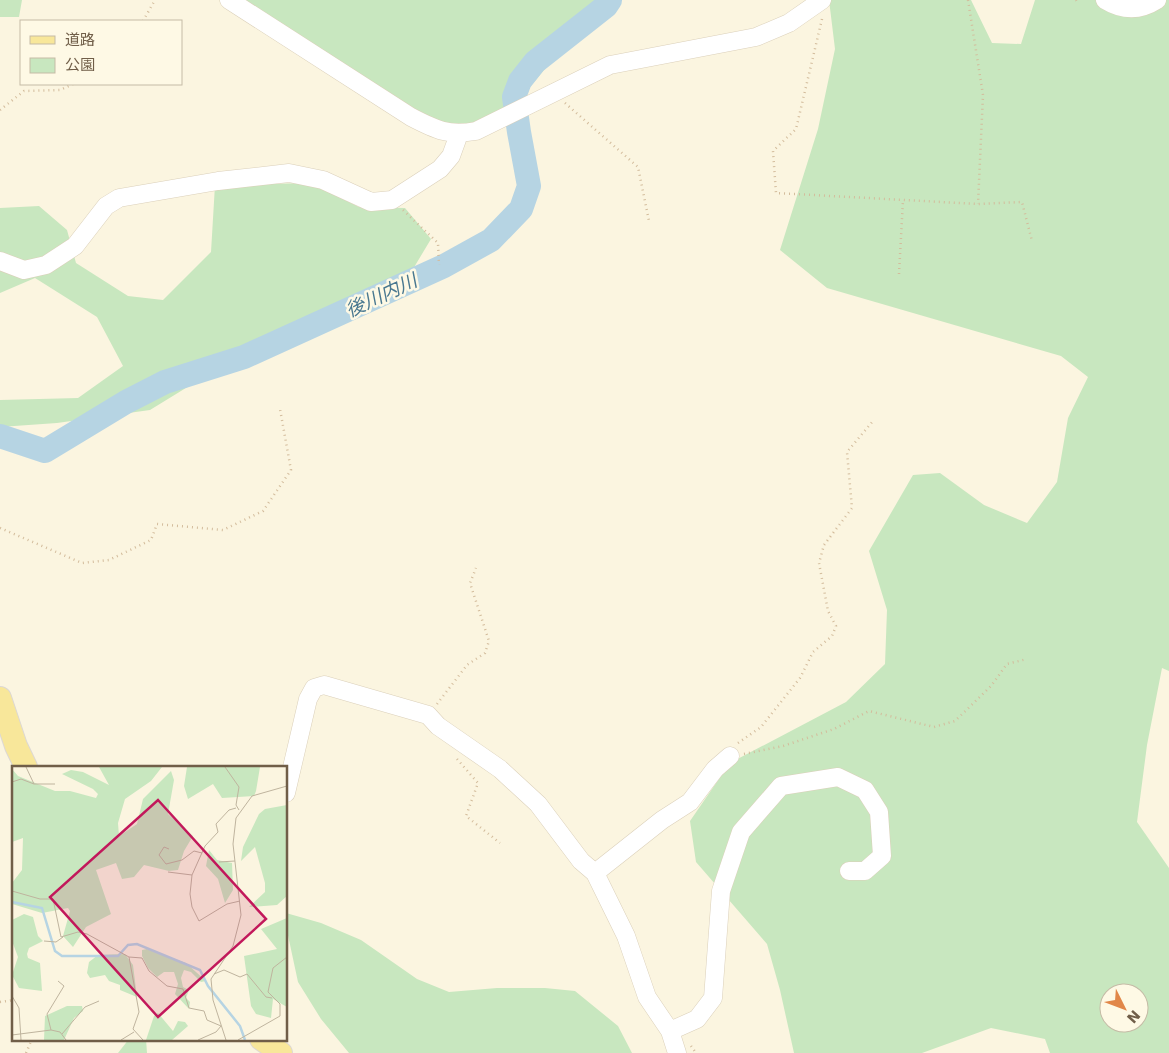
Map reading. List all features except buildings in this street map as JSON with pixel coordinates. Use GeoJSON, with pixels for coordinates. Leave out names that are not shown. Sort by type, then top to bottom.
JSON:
{"type":"FeatureCollection","features":[{"type":"Feature","properties":{"kind":"main road"},"geometry":{"type":"LineString","coordinates":[[0,698],[16,746],[26,766]]}},
{"type":"Feature","properties":{"kind":"main road"},"geometry":{"type":"LineString","coordinates":[[262,1040],[281,1053]]}},
{"type":"Feature","properties":{"kind":"street"},"geometry":{"type":"LineString","coordinates":[[229,0],[410,117],[436,130],[459,134],[476,131],[610,65],[756,37],[789,23],[822,0]]}},
{"type":"Feature","properties":{"kind":"street"},"geometry":{"type":"LineString","coordinates":[[1105,0],[1126,8],[1146,7],[1158,0]]}},
{"type":"Feature","properties":{"kind":"street"},"geometry":{"type":"LineString","coordinates":[[0,261],[24,270],[46,266],[75,246],[106,206],[119,198],[218,181],[289,173],[323,180],[372,202],[392,200],[440,169],[451,156],[459,134]]}},
{"type":"Feature","properties":{"kind":"street"},"geometry":{"type":"LineString","coordinates":[[288,784],[308,699],[314,688],[324,685],[428,715],[438,726],[500,769],[538,804],[581,861],[595,873],[626,936],[648,998],[670,1031],[677,1053]]}},
{"type":"Feature","properties":{"kind":"street"},"geometry":{"type":"LineString","coordinates":[[595,873],[662,820],[690,802],[715,769],[730,756]]}},
{"type":"Feature","properties":{"kind":"street"},"geometry":{"type":"LineString","coordinates":[[670,1031],[697,1019],[713,998],[721,890],[741,832],[781,786],[838,777],[865,790],[879,812],[882,856],[866,871],[849,871]]}},
{"type":"Feature","properties":{"kind":"path"},"geometry":{"type":"LineString","coordinates":[[144,20],[154,0]]}},
{"type":"Feature","properties":{"kind":"path"},"geometry":{"type":"LineString","coordinates":[[822,0],[824,13],[796,129],[773,151],[776,193],[978,204],[1022,202],[1032,241]]}},
{"type":"Feature","properties":{"kind":"path"},"geometry":{"type":"LineString","coordinates":[[968,0],[983,95],[978,204]]}},
{"type":"Feature","properties":{"kind":"path"},"geometry":{"type":"LineString","coordinates":[[1076,0],[1079,4]]}},
{"type":"Feature","properties":{"kind":"path"},"geometry":{"type":"LineString","coordinates":[[0,110],[24,91],[60,90],[71,85]]}},
{"type":"Feature","properties":{"kind":"path"},"geometry":{"type":"LineString","coordinates":[[550,94],[638,167],[649,221]]}},
{"type":"Feature","properties":{"kind":"path"},"geometry":{"type":"LineString","coordinates":[[392,200],[438,243],[440,265]]}},
{"type":"Feature","properties":{"kind":"path"},"geometry":{"type":"LineString","coordinates":[[899,274],[903,200]]}},
{"type":"Feature","properties":{"kind":"path"},"geometry":{"type":"LineString","coordinates":[[0,528],[82,563],[109,560],[150,540],[157,524],[223,530],[263,511],[291,470],[280,410]]}},
{"type":"Feature","properties":{"kind":"path"},"geometry":{"type":"LineString","coordinates":[[874,421],[847,452],[852,508],[824,545],[819,562],[828,611],[836,626],[832,636],[813,652],[800,678],[760,727],[733,747],[730,756],[783,746],[834,729],[869,711],[934,727],[955,721],[991,686],[1007,664],[1027,659]]}},
{"type":"Feature","properties":{"kind":"path"},"geometry":{"type":"LineString","coordinates":[[428,715],[467,665],[485,653],[489,641],[470,583],[476,568]]}},
{"type":"Feature","properties":{"kind":"path"},"geometry":{"type":"LineString","coordinates":[[454,756],[478,783],[466,816],[500,843]]}},
{"type":"Feature","properties":{"kind":"path"},"geometry":{"type":"LineString","coordinates":[[26,1053],[32,1040]]}},
{"type":"Feature","properties":{"kind":"green space"},"geometry":{"type":"Polygon","coordinates":[[[0,0],[22,0],[19,17],[0,17],[0,0]]]}},
{"type":"Feature","properties":{"kind":"green space"},"geometry":{"type":"Polygon","coordinates":[[[229,0],[602,0],[496,128],[440,133],[229,0]]]}},
{"type":"Feature","properties":{"kind":"green space"},"geometry":{"type":"Polygon","coordinates":[[[829,0],[971,0],[992,43],[1021,44],[1035,0],[1169,0],[1169,671],[1162,668],[1147,745],[1137,822],[1169,868],[1169,1053],[1050,1053],[1045,1039],[991,1028],[922,1053],[794,1053],[780,990],[767,944],[696,862],[690,821],[730,763],[846,702],[885,664],[887,610],[869,551],[913,475],[940,473],[984,505],[1027,523],[1057,482],[1068,418],[1088,377],[1061,356],[827,288],[780,250],[818,129],[835,49],[829,0]]]}},
{"type":"Feature","properties":{"kind":"green space"},"geometry":{"type":"Polygon","coordinates":[[[311,183],[359,207],[405,208],[431,239],[413,269],[290,324],[150,410],[57,423],[0,427],[0,400],[78,398],[123,366],[97,317],[35,278],[0,293],[0,208],[39,206],[67,230],[76,263],[128,296],[163,300],[211,252],[215,185],[311,183]]]}},
{"type":"Feature","properties":{"kind":"green space"},"geometry":{"type":"Polygon","coordinates":[[[288,914],[321,923],[361,940],[417,979],[449,992],[497,988],[545,988],[575,991],[618,1026],[632,1053],[349,1053],[321,1019],[298,982],[288,935],[288,914]]]}},
{"type":"Feature","properties":{"kind":"green space"},"geometry":{"type":"Polygon","coordinates":[[[128,1040],[146,1040],[147,1053],[118,1053],[128,1040]]]}},
{"type":"Feature","properties":{"kind":"waterway","name":"後川内川"},"geometry":{"type":"LineString","coordinates":[[0,436],[45,451],[126,402],[165,382],[244,357],[444,266],[491,240],[521,209],[529,186],[514,97],[520,81],[535,62],[606,6],[610,0]]}}]}
